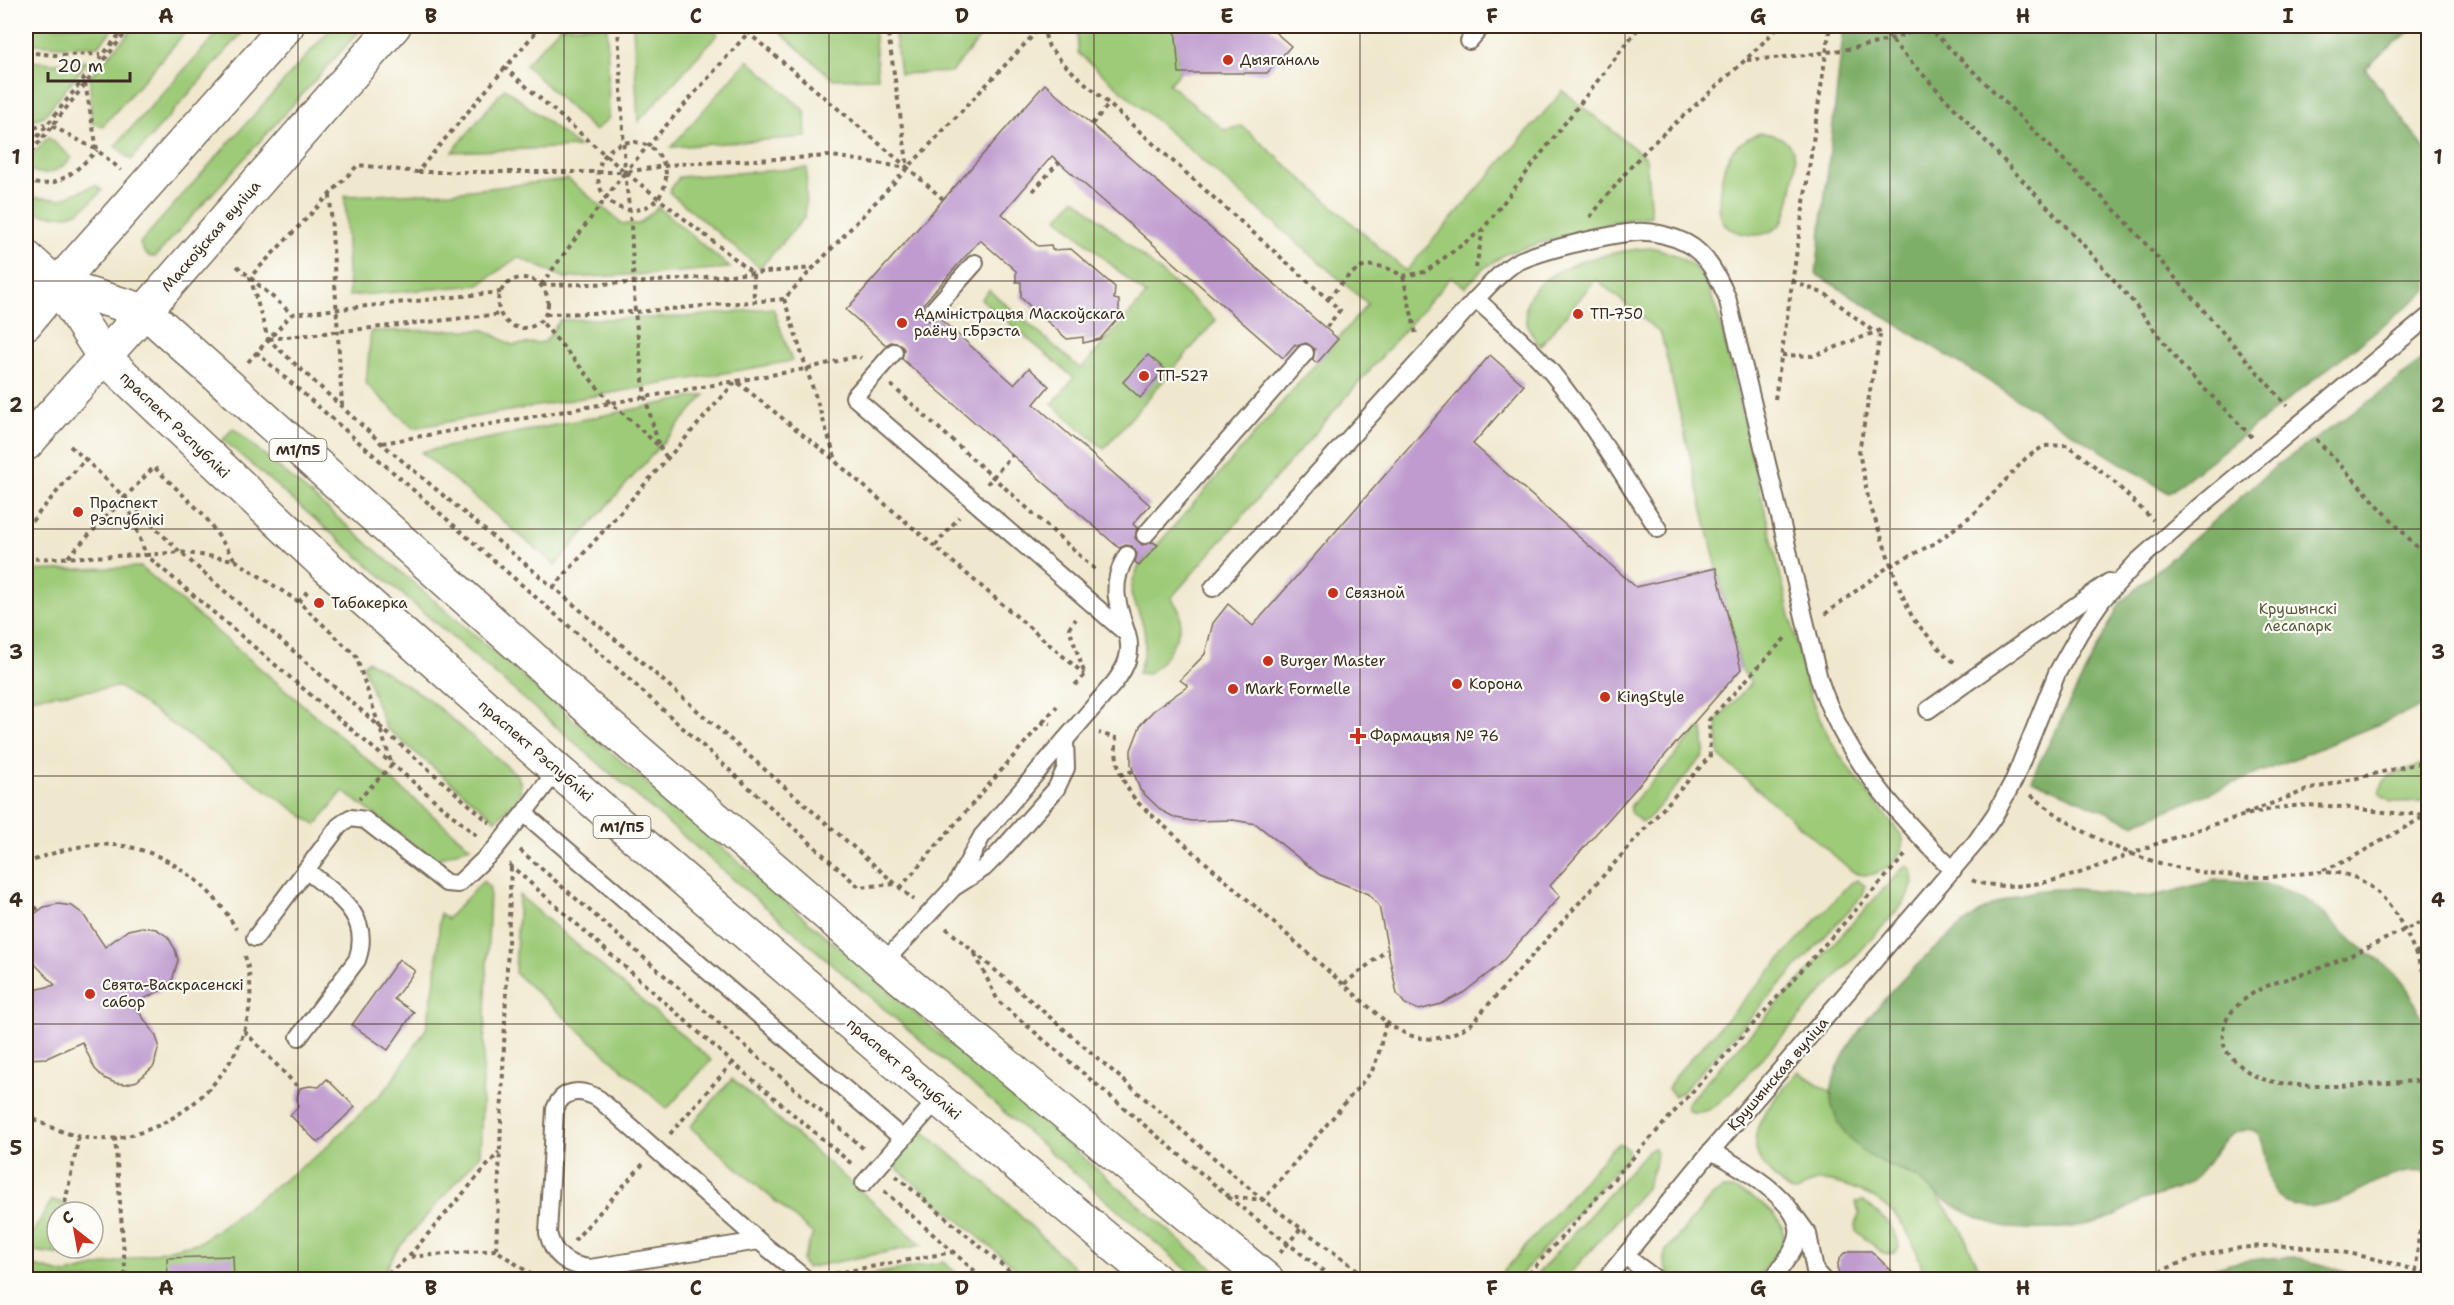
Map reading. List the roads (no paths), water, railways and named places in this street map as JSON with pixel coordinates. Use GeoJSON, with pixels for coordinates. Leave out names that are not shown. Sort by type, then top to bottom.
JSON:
{"type":"FeatureCollection","features":[{"type":"Feature","properties":{"kind":"main road"},"geometry":{"type":"LineString","coordinates":[[26,323],[287,26]]}},
{"type":"Feature","properties":{"kind":"main road","name":"Маскоўская вуліца"},"geometry":{"type":"LineString","coordinates":[[26,444],[394,26]]}},
{"type":"Feature","properties":{"kind":"main road"},"geometry":{"type":"LineString","coordinates":[[26,257],[57,285],[145,311]]}},
{"type":"Feature","properties":{"kind":"main road","name":"праспект Рэспублікі"},"geometry":{"type":"LineString","coordinates":[[57,285],[104,357],[327,567],[557,770],[938,1099],[1156,1280]]}},
{"type":"Feature","properties":{"kind":"main road","name":"М1/П5"},"geometry":{"type":"LineString","coordinates":[[145,311],[587,707],[883,963],[1267,1280]]}},
{"type":"Feature","properties":{"kind":"lane"},"geometry":{"type":"LineString","coordinates":[[1469,41],[1482,26]]}},
{"type":"Feature","properties":{"kind":"lane"},"geometry":{"type":"LineString","coordinates":[[1213,588],[1472,304],[1516,262],[1563,248],[1639,232],[1666,235],[1688,244],[1704,258],[1718,277],[1727,297],[1819,679],[1836,725],[1893,806],[1953,870]]}},
{"type":"Feature","properties":{"kind":"lane"},"geometry":{"type":"LineString","coordinates":[[932,311],[975,263]]}},
{"type":"Feature","properties":{"kind":"lane"},"geometry":{"type":"LineString","coordinates":[[1472,304],[1534,353],[1557,380],[1587,421],[1658,529]]}},
{"type":"Feature","properties":{"kind":"lane"},"geometry":{"type":"LineString","coordinates":[[1928,710],[2137,562],[2428,316]]}},
{"type":"Feature","properties":{"kind":"lane"},"geometry":{"type":"LineString","coordinates":[[894,352],[854,397],[1127,634]]}},
{"type":"Feature","properties":{"kind":"lane"},"geometry":{"type":"LineString","coordinates":[[1145,535],[1305,353]]}},
{"type":"Feature","properties":{"kind":"lane"},"geometry":{"type":"LineString","coordinates":[[883,963],[955,886],[982,836],[1063,733],[1106,693],[1128,661],[1130,643],[1118,607],[1116,581],[1127,555]]}},
{"type":"Feature","properties":{"kind":"lane","name":"Крушынская вуліца"},"geometry":{"type":"LineString","coordinates":[[1605,1280],[1711,1151],[1953,870],[1996,813],[2013,780],[2056,673],[2102,600],[2137,562]]}},
{"type":"Feature","properties":{"kind":"lane"},"geometry":{"type":"LineString","coordinates":[[955,886],[984,868],[1056,789],[1066,768],[1063,733]]}},
{"type":"Feature","properties":{"kind":"lane"},"geometry":{"type":"LineString","coordinates":[[247,937],[306,870],[339,826],[350,818],[365,820],[446,883],[458,884],[494,850],[557,770]]}},
{"type":"Feature","properties":{"kind":"lane"},"geometry":{"type":"LineString","coordinates":[[524,813],[903,1139]]}},
{"type":"Feature","properties":{"kind":"lane"},"geometry":{"type":"LineString","coordinates":[[299,1037],[357,960],[361,948],[361,932],[356,917],[347,904],[306,870]]}},
{"type":"Feature","properties":{"kind":"lane"},"geometry":{"type":"LineString","coordinates":[[759,1240],[590,1268],[579,1267],[560,1257],[550,1243],[548,1233],[555,1109],[558,1101],[563,1095],[572,1092],[590,1094],[598,1099],[807,1279]]}},
{"type":"Feature","properties":{"kind":"lane"},"geometry":{"type":"LineString","coordinates":[[866,1181],[938,1099]]}},
{"type":"Feature","properties":{"kind":"lane"},"geometry":{"type":"LineString","coordinates":[[1711,1151],[1754,1176],[1795,1216],[1811,1241],[1813,1264],[1820,1278]]}},
{"type":"Feature","properties":{"kind":"lane"},"geometry":{"type":"LineString","coordinates":[[1772,1280],[1791,1253],[1798,1238],[1795,1216]]}},
{"type":"Feature","properties":{"kind":"lane"},"geometry":{"type":"LineString","coordinates":[[1625,1256],[1656,1280]]}},
{"type":"Feature","properties":{"kind":"place","name":"Дыяганаль"},"geometry":{"type":"Point","coordinates":[1228,60]}},
{"type":"Feature","properties":{"kind":"place","name":"ТП-750"},"geometry":{"type":"Point","coordinates":[1578,314]}},
{"type":"Feature","properties":{"kind":"place","name":"Адміністрацыя Маскоўскага раёну г.Брэста"},"geometry":{"type":"Point","coordinates":[902,323]}},
{"type":"Feature","properties":{"kind":"place","name":"ТП-527"},"geometry":{"type":"Point","coordinates":[1144,376]}},
{"type":"Feature","properties":{"kind":"place","name":"Праспект Рэспублікі"},"geometry":{"type":"Point","coordinates":[78,512]}},
{"type":"Feature","properties":{"kind":"place","name":"Связной"},"geometry":{"type":"Point","coordinates":[1333,593]}},
{"type":"Feature","properties":{"kind":"place","name":"Табакерка"},"geometry":{"type":"Point","coordinates":[319,603]}},
{"type":"Feature","properties":{"kind":"place","name":"Burger Master"},"geometry":{"type":"Point","coordinates":[1268,661]}},
{"type":"Feature","properties":{"kind":"place","name":"Корона"},"geometry":{"type":"Point","coordinates":[1457,684]}},
{"type":"Feature","properties":{"kind":"place","name":"Mark Formelle"},"geometry":{"type":"Point","coordinates":[1233,689]}},
{"type":"Feature","properties":{"kind":"place","name":"KingStyle"},"geometry":{"type":"Point","coordinates":[1605,697]}},
{"type":"Feature","properties":{"kind":"place","name":"Фармацыя № 76"},"geometry":{"type":"Point","coordinates":[1358,736]}},
{"type":"Feature","properties":{"kind":"place","name":"Свята-Васкрасенскі сабор"},"geometry":{"type":"Point","coordinates":[90,994]}},
{"type":"Feature","properties":{"kind":"park label","name":"Крушынскі лесапарк"},"geometry":{"type":"Point","coordinates":[2298,618]}}]}
